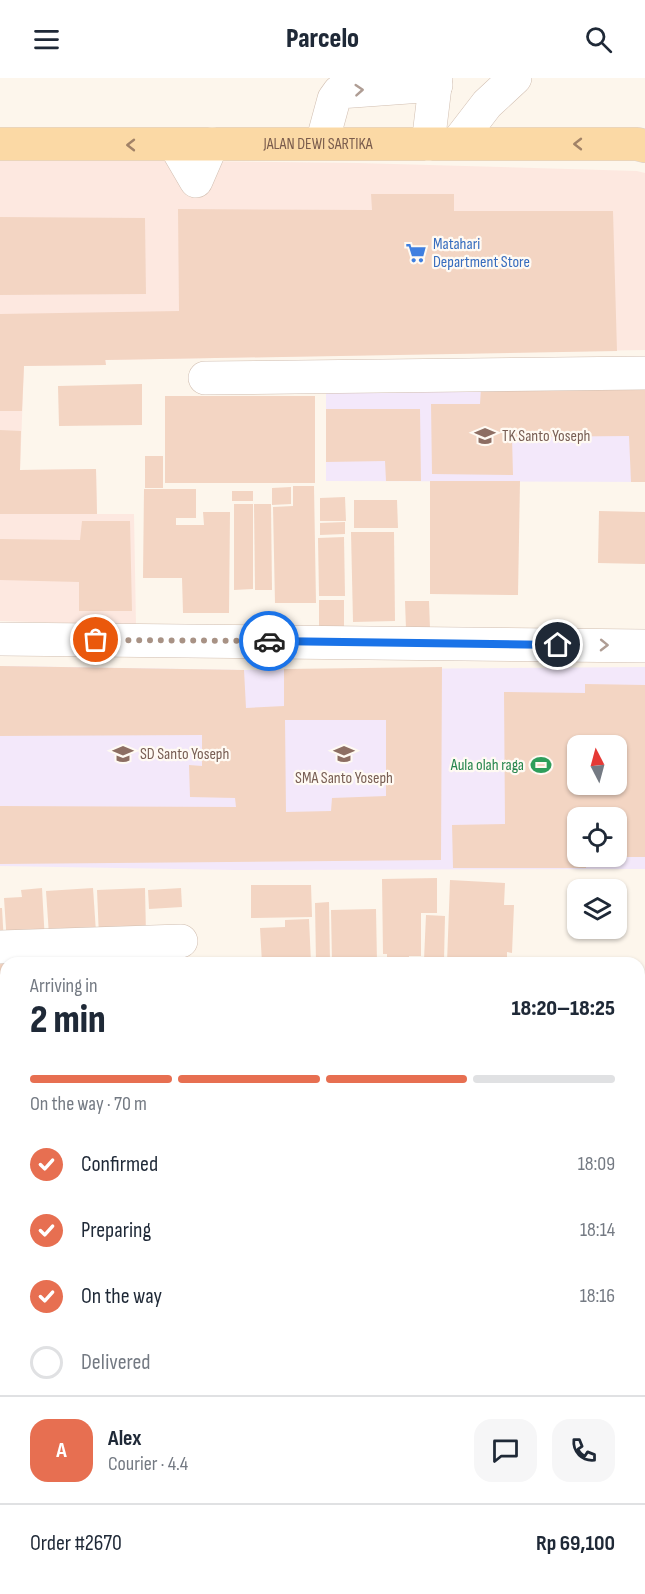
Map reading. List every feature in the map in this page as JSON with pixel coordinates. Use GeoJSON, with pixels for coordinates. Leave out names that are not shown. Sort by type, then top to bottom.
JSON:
{"type":"FeatureCollection","features":[{"type":"Feature","properties":{"kind":"main road","name":"JALAN DEWI SARTIKA"},"geometry":{"type":"LineString","coordinates":[[0,144],[642,143]]}},
{"type":"Feature","properties":{"kind":"street"},"geometry":{"type":"LineString","coordinates":[[443,144],[515,78]]}},
{"type":"Feature","properties":{"kind":"street"},"geometry":{"type":"LineString","coordinates":[[322,143],[334,99],[339,92],[436,81],[443,144]]}},
{"type":"Feature","properties":{"kind":"street"},"geometry":{"type":"LineString","coordinates":[[175,145],[196,187],[212,144]]}},
{"type":"Feature","properties":{"kind":"street"},"geometry":{"type":"LineString","coordinates":[[205,378],[645,373]]}},
{"type":"Feature","properties":{"kind":"street"},"geometry":{"type":"LineString","coordinates":[[0,639],[645,646]]}},
{"type":"Feature","properties":{"kind":"street"},"geometry":{"type":"LineString","coordinates":[[0,947],[103,953],[181,941]]}},
{"type":"Feature","properties":{"kind":"shaded area"},"geometry":{"type":"Polygon","coordinates":[[[0,159],[358,163],[645,173],[645,350],[106,360],[106,365],[24,366],[20,470],[96,469],[97,514],[134,514],[136,625],[0,621],[0,159]]]}},
{"type":"Feature","properties":{"kind":"shaded area","name":"TK Santo Yoseph"},"geometry":{"type":"Polygon","coordinates":[[[645,383],[645,482],[326,481],[326,384],[645,383]]]}},
{"type":"Feature","properties":{"kind":"shaded area"},"geometry":{"type":"Polygon","coordinates":[[[0,666],[244,670],[645,667],[645,869],[236,870],[0,866],[0,666]]]}},
{"type":"Feature","properties":{"kind":"building"},"geometry":{"type":"Polygon","coordinates":[[[371,194],[454,194],[454,211],[613,211],[617,351],[105,360],[106,365],[24,366],[22,411],[0,411],[0,314],[179,311],[178,209],[372,210],[371,194]]]}},
{"type":"Feature","properties":{"kind":"building"},"geometry":{"type":"Polygon","coordinates":[[[0,217],[145,218],[146,294],[0,295],[0,217]]]}},
{"type":"Feature","properties":{"kind":"building"},"geometry":{"type":"Polygon","coordinates":[[[142,384],[142,425],[59,426],[58,386],[142,384]]]}},
{"type":"Feature","properties":{"kind":"building"},"geometry":{"type":"Polygon","coordinates":[[[481,388],[645,388],[645,482],[631,482],[629,436],[512,437],[513,475],[432,474],[431,404],[480,404],[481,388]]]}},
{"type":"Feature","properties":{"kind":"building"},"geometry":{"type":"Polygon","coordinates":[[[165,396],[315,396],[315,483],[165,483],[165,396]]]}},
{"type":"Feature","properties":{"kind":"building"},"geometry":{"type":"Polygon","coordinates":[[[326,409],[420,409],[421,481],[386,481],[385,461],[326,462],[326,409]]]}},
{"type":"Feature","properties":{"kind":"building"},"geometry":{"type":"Polygon","coordinates":[[[0,430],[21,431],[20,470],[96,469],[97,514],[0,514],[0,430]]]}},
{"type":"Feature","properties":{"kind":"building"},"geometry":{"type":"Polygon","coordinates":[[[145,456],[163,456],[163,488],[145,488],[145,456]]]}},
{"type":"Feature","properties":{"kind":"building"},"geometry":{"type":"Polygon","coordinates":[[[430,481],[520,481],[518,595],[430,594],[430,481]]]}},
{"type":"Feature","properties":{"kind":"building"},"geometry":{"type":"Polygon","coordinates":[[[293,486],[314,486],[316,603],[275,603],[273,507],[293,506],[293,486]]]}},
{"type":"Feature","properties":{"kind":"building"},"geometry":{"type":"Polygon","coordinates":[[[291,487],[291,504],[272,505],[272,488],[291,487]]]}},
{"type":"Feature","properties":{"kind":"building"},"geometry":{"type":"Polygon","coordinates":[[[144,489],[196,489],[196,518],[176,518],[176,525],[204,525],[203,512],[230,512],[229,613],[183,613],[182,578],[143,578],[144,489]]]}},
{"type":"Feature","properties":{"kind":"building"},"geometry":{"type":"Polygon","coordinates":[[[232,491],[253,491],[253,501],[232,501],[232,491]]]}},
{"type":"Feature","properties":{"kind":"building"},"geometry":{"type":"Polygon","coordinates":[[[345,497],[346,521],[320,521],[320,498],[345,497]]]}},
{"type":"Feature","properties":{"kind":"building"},"geometry":{"type":"Polygon","coordinates":[[[354,500],[397,500],[398,528],[354,528],[354,500]]]}},
{"type":"Feature","properties":{"kind":"building"},"geometry":{"type":"Polygon","coordinates":[[[234,504],[253,504],[253,589],[234,590],[234,504]]]}},
{"type":"Feature","properties":{"kind":"building"},"geometry":{"type":"Polygon","coordinates":[[[254,504],[271,504],[272,590],[255,590],[254,504]]]}},
{"type":"Feature","properties":{"kind":"building"},"geometry":{"type":"Polygon","coordinates":[[[599,511],[645,512],[645,564],[598,563],[599,511]]]}},
{"type":"Feature","properties":{"kind":"building"},"geometry":{"type":"Polygon","coordinates":[[[82,521],[130,521],[132,611],[79,611],[79,582],[0,580],[0,539],[80,540],[82,521]]]}},
{"type":"Feature","properties":{"kind":"building"},"geometry":{"type":"Polygon","coordinates":[[[345,522],[345,534],[320,535],[320,523],[345,522]]]}},
{"type":"Feature","properties":{"kind":"building"},"geometry":{"type":"Polygon","coordinates":[[[351,532],[394,532],[395,621],[353,622],[351,532]]]}},
{"type":"Feature","properties":{"kind":"building"},"geometry":{"type":"Polygon","coordinates":[[[344,537],[345,596],[319,596],[318,538],[344,537]]]}},
{"type":"Feature","properties":{"kind":"building"},"geometry":{"type":"Polygon","coordinates":[[[319,600],[344,600],[344,626],[319,627],[319,600]]]}},
{"type":"Feature","properties":{"kind":"building"},"geometry":{"type":"Polygon","coordinates":[[[405,601],[429,601],[430,629],[406,629],[405,601]]]}},
{"type":"Feature","properties":{"kind":"building"},"geometry":{"type":"Polygon","coordinates":[[[0,666],[244,670],[246,708],[284,706],[284,669],[442,667],[441,860],[0,864],[0,806],[236,807],[235,798],[190,797],[189,765],[202,766],[202,735],[0,736],[0,666]],[[285,720],[286,812],[331,811],[332,798],[386,796],[386,720],[285,720]]]}},
{"type":"Feature","properties":{"kind":"building"},"geometry":{"type":"Polygon","coordinates":[[[585,684],[645,685],[645,857],[627,857],[627,807],[567,807],[567,867],[586,868],[453,868],[452,825],[505,824],[504,692],[585,693],[585,684]]]}},
{"type":"Feature","properties":{"kind":"building"},"geometry":{"type":"Polygon","coordinates":[[[437,878],[437,913],[421,913],[421,956],[387,957],[387,954],[383,954],[382,879],[437,878]]]}},
{"type":"Feature","properties":{"kind":"building"},"geometry":{"type":"Polygon","coordinates":[[[450,880],[505,883],[504,905],[514,905],[512,953],[507,952],[507,957],[447,957],[450,880]]]}},
{"type":"Feature","properties":{"kind":"building"},"geometry":{"type":"Polygon","coordinates":[[[251,885],[311,885],[312,917],[251,918],[251,885]]]}},
{"type":"Feature","properties":{"kind":"building"},"geometry":{"type":"Polygon","coordinates":[[[42,888],[45,942],[7,944],[4,898],[22,897],[21,890],[42,888]]]}},
{"type":"Feature","properties":{"kind":"building"},"geometry":{"type":"Polygon","coordinates":[[[93,888],[96,932],[49,935],[46,891],[93,888]]]}},
{"type":"Feature","properties":{"kind":"building"},"geometry":{"type":"Polygon","coordinates":[[[145,888],[146,935],[99,937],[97,890],[145,888]]]}},
{"type":"Feature","properties":{"kind":"building"},"geometry":{"type":"Polygon","coordinates":[[[181,888],[182,907],[149,909],[148,890],[181,888]]]}},
{"type":"Feature","properties":{"kind":"building"},"geometry":{"type":"Polygon","coordinates":[[[329,902],[330,957],[316,957],[315,903],[329,902]]]}},
{"type":"Feature","properties":{"kind":"building"},"geometry":{"type":"Polygon","coordinates":[[[0,908],[2,908],[4,944],[0,944],[0,908]]]}},
{"type":"Feature","properties":{"kind":"building"},"geometry":{"type":"Polygon","coordinates":[[[376,909],[377,957],[332,957],[331,910],[376,909]]]}},
{"type":"Feature","properties":{"kind":"building"},"geometry":{"type":"Polygon","coordinates":[[[426,915],[445,916],[444,957],[424,957],[426,915]]]}},
{"type":"Feature","properties":{"kind":"building"},"geometry":{"type":"Polygon","coordinates":[[[309,919],[311,957],[262,957],[260,928],[285,927],[285,920],[309,919]]]}},
{"type":"Feature","properties":{"kind":"building"},"geometry":{"type":"Polygon","coordinates":[[[165,953],[165,957],[120,957],[120,955],[165,953]]]}},
{"type":"Feature","properties":{"kind":"building"},"geometry":{"type":"Polygon","coordinates":[[[90,954],[90,957],[42,957],[90,954]]]}},
{"type":"Feature","properties":{"kind":"building"},"geometry":{"type":"Polygon","coordinates":[[[35,955],[35,957],[0,957],[35,955]]]}},
{"type":"Feature","properties":{"kind":"way so far"},"geometry":{"type":"LineString","coordinates":[[96,640],[269,641]]}},
{"type":"Feature","properties":{"kind":"place","name":"Matahari Department Store"},"geometry":{"type":"Point","coordinates":[416,253]}},
{"type":"Feature","properties":{"kind":"place","name":"TK Santo Yoseph"},"geometry":{"type":"Point","coordinates":[485,436]}},
{"type":"Feature","properties":{"kind":"place","name":"SD Santo Yoseph"},"geometry":{"type":"Point","coordinates":[123,754]}},
{"type":"Feature","properties":{"kind":"place","name":"SMA Santo Yoseph"},"geometry":{"type":"Point","coordinates":[344,754]}},
{"type":"Feature","properties":{"kind":"place","name":"Aula olah raga"},"geometry":{"type":"Point","coordinates":[541,765]}},
{"type":"Feature","properties":{"kind":"route"},"geometry":{"type":"LineString","coordinates":[[269,641],[558,645]]}}]}
